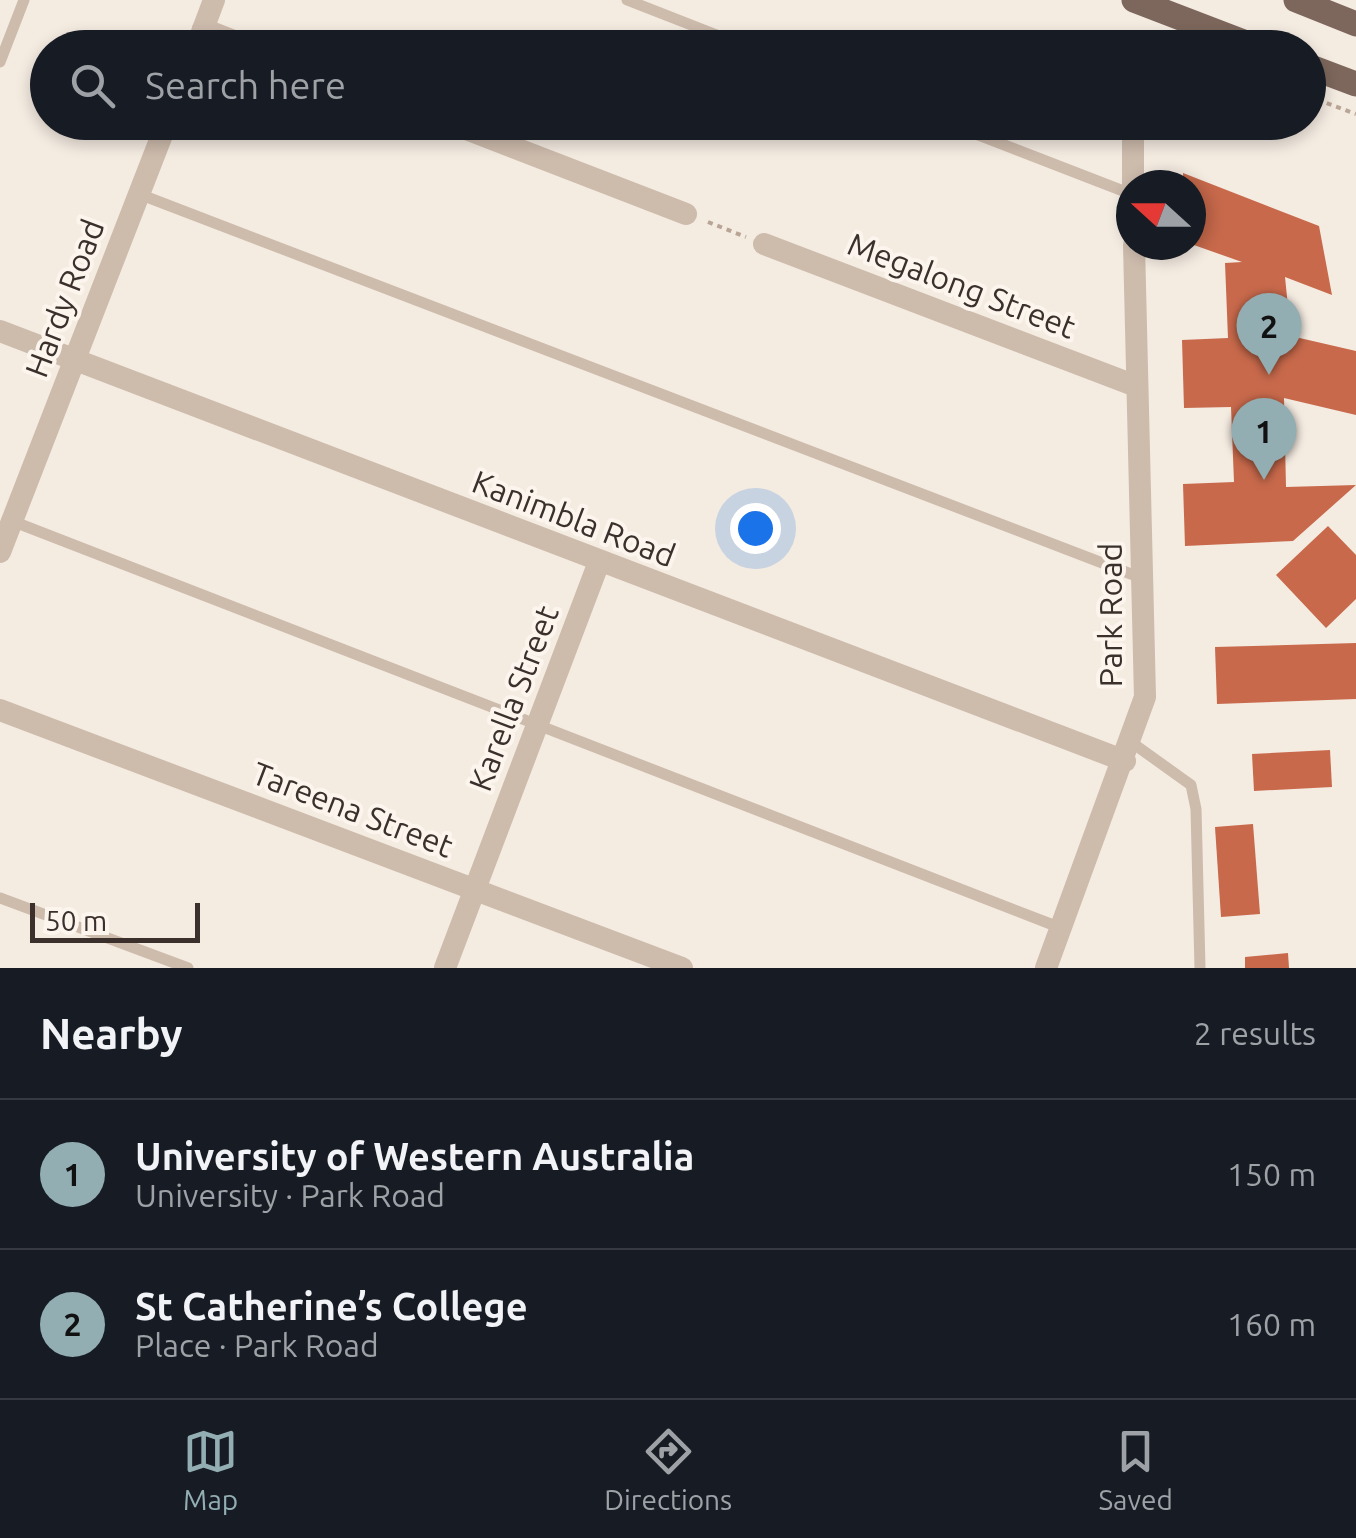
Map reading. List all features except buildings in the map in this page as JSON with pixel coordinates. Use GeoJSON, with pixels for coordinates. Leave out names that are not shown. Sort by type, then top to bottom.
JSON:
{"type":"FeatureCollection","features":[{"type":"Feature","properties":{"kind":"main road"},"geometry":{"type":"LineString","coordinates":[[1134,0],[1212,30]]}},
{"type":"Feature","properties":{"kind":"main road"},"geometry":{"type":"LineString","coordinates":[[1296,0],[1356,24]]}},
{"type":"Feature","properties":{"kind":"main road"},"geometry":{"type":"LineString","coordinates":[[1326,73],[1356,84]]}},
{"type":"Feature","properties":{"kind":"street"},"geometry":{"type":"LineString","coordinates":[[203,30],[214,0]]}},
{"type":"Feature","properties":{"kind":"street","name":"Hardy Road"},"geometry":{"type":"LineString","coordinates":[[0,552],[160,140]]}},
{"type":"Feature","properties":{"kind":"street"},"geometry":{"type":"LineString","coordinates":[[495,140],[686,214]]}},
{"type":"Feature","properties":{"kind":"street"},"geometry":{"type":"LineString","coordinates":[[1133,140],[1134,170]]}},
{"type":"Feature","properties":{"kind":"street","name":"Megalong Street"},"geometry":{"type":"LineString","coordinates":[[764,244],[1136,386]]}},
{"type":"Feature","properties":{"kind":"street","name":"Park Road"},"geometry":{"type":"LineString","coordinates":[[1046,968],[1145,697],[1134,260]]}},
{"type":"Feature","properties":{"kind":"street","name":"Kanimbla Road"},"geometry":{"type":"LineString","coordinates":[[0,332],[599,562],[1128,752]]}},
{"type":"Feature","properties":{"kind":"street","name":"Karella Street"},"geometry":{"type":"LineString","coordinates":[[445,968],[599,562]]}},
{"type":"Feature","properties":{"kind":"street","name":"Tareena Street"},"geometry":{"type":"LineString","coordinates":[[0,710],[682,968]]}},
{"type":"Feature","properties":{"kind":"lane"},"geometry":{"type":"LineString","coordinates":[[0,62],[24,0]]}},
{"type":"Feature","properties":{"kind":"lane"},"geometry":{"type":"LineString","coordinates":[[627,0],[704,30]]}},
{"type":"Feature","properties":{"kind":"lane"},"geometry":{"type":"LineString","coordinates":[[992,140],[1116,188]]}},
{"type":"Feature","properties":{"kind":"lane"},"geometry":{"type":"LineString","coordinates":[[140,194],[1144,580]]}},
{"type":"Feature","properties":{"kind":"lane"},"geometry":{"type":"LineString","coordinates":[[12,521],[1061,928]]}},
{"type":"Feature","properties":{"kind":"lane"},"geometry":{"type":"LineString","coordinates":[[1128,752],[1191,784],[1196,809],[1200,968]]}},
{"type":"Feature","properties":{"kind":"lane"},"geometry":{"type":"LineString","coordinates":[[0,898],[188,968]]}},
{"type":"Feature","properties":{"kind":"path"},"geometry":{"type":"LineString","coordinates":[[1326,103],[1356,114]]}},
{"type":"Feature","properties":{"kind":"path"},"geometry":{"type":"LineString","coordinates":[[686,214],[764,244]]}},
{"type":"Feature","properties":{"kind":"place","name":"St Catherine’s College"},"geometry":{"type":"Point","coordinates":[1269,375]}},
{"type":"Feature","properties":{"kind":"place","name":"University of Western Australia"},"geometry":{"type":"Point","coordinates":[1264,480]}}]}
